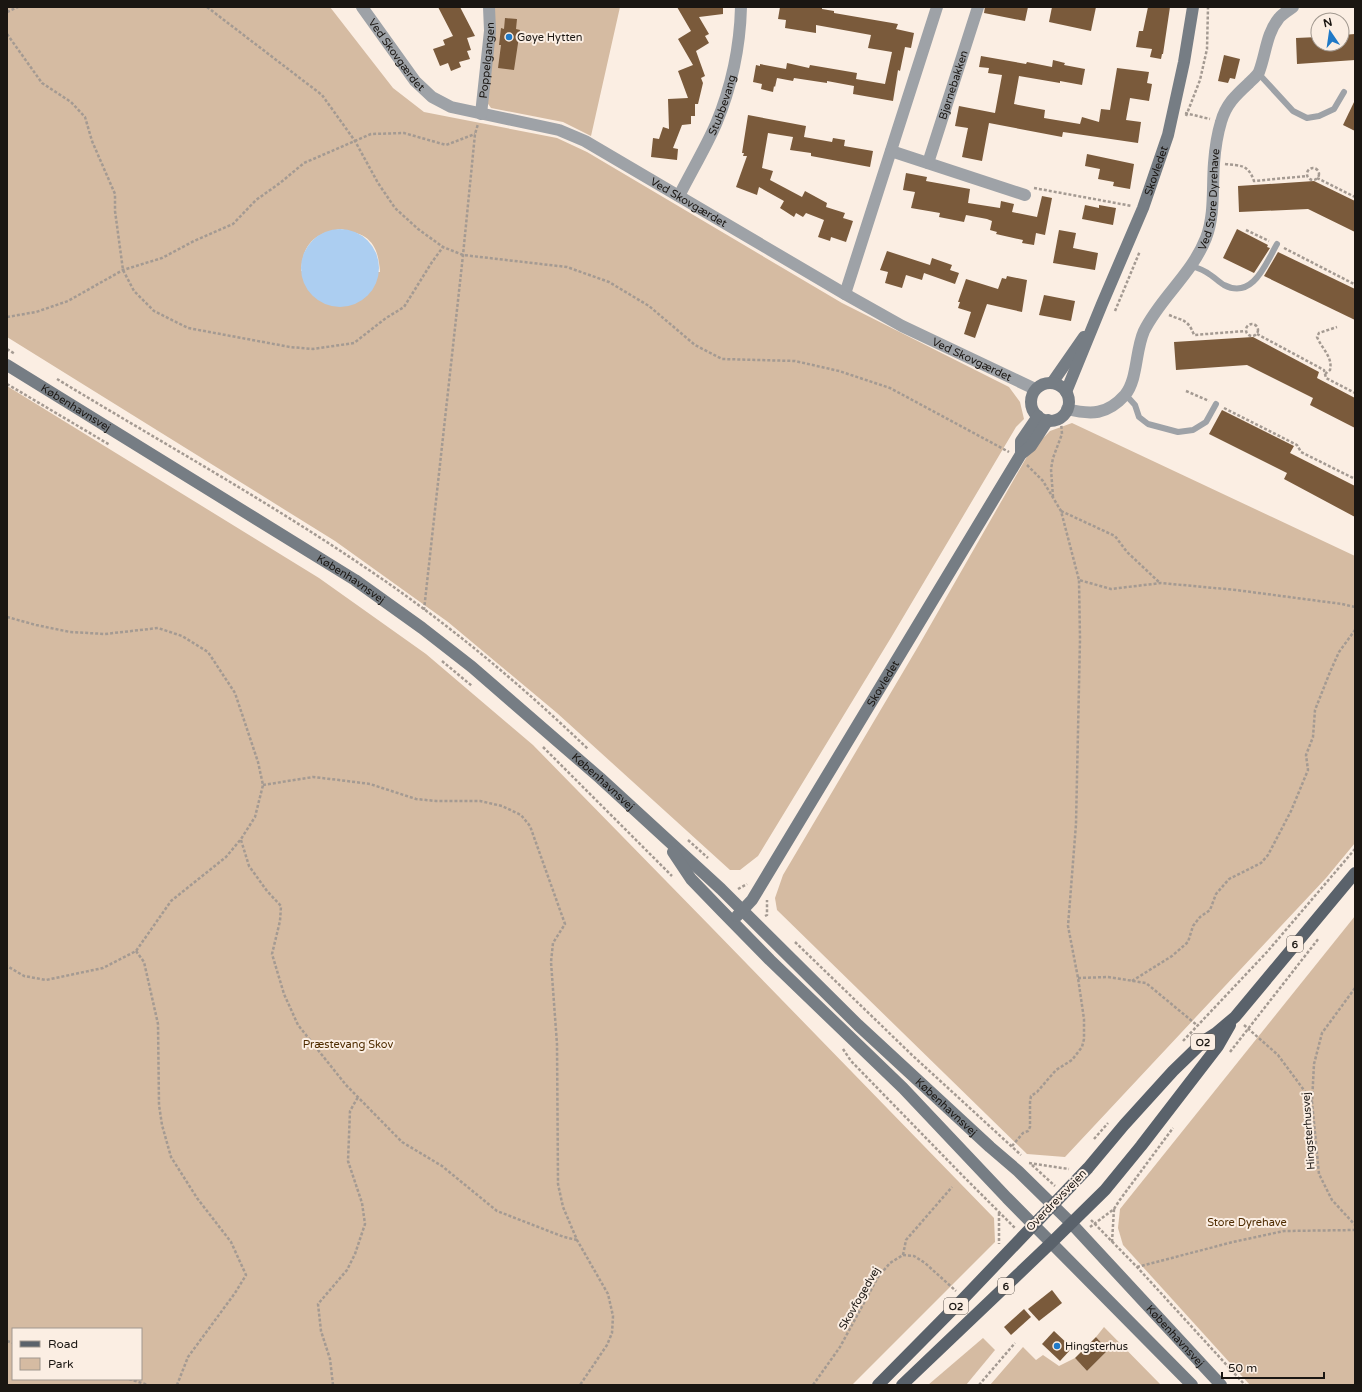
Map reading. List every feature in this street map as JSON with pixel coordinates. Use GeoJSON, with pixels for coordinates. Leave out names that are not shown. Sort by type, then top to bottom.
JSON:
{"type":"FeatureCollection","features":[{"type":"Feature","properties":{"kind":"main road","name":"Overdrevsvejen"},"geometry":{"type":"LineString","coordinates":[[902,1385],[1105,1190],[1218,1046],[1235,1017],[1355,873]]}},
{"type":"Feature","properties":{"kind":"main road","name":"Overdrevsvejen"},"geometry":{"type":"LineString","coordinates":[[878,1385],[963,1299],[1088,1168],[1124,1125],[1173,1071],[1205,1040],[1235,1017]]}},
{"type":"Feature","properties":{"kind":"street","name":"Ved Skovgærdet"},"geometry":{"type":"LineString","coordinates":[[362,7],[415,81],[432,97],[451,107],[559,130],[585,141],[902,326],[1035,390]]}},
{"type":"Feature","properties":{"kind":"street","name":"Poppelgangen"},"geometry":{"type":"LineString","coordinates":[[481,114],[490,31],[489,7]]}},
{"type":"Feature","properties":{"kind":"street","name":"Stubbevang"},"geometry":{"type":"LineString","coordinates":[[679,196],[716,124],[731,76],[740,31],[741,7]]}},
{"type":"Feature","properties":{"kind":"street"},"geometry":{"type":"LineString","coordinates":[[845,294],[937,7]]}},
{"type":"Feature","properties":{"kind":"street","name":"Bjørnebakken"},"geometry":{"type":"LineString","coordinates":[[928,163],[978,7]]}},
{"type":"Feature","properties":{"kind":"street","name":"Skovledet"},"geometry":{"type":"LineString","coordinates":[[1066,392],[1143,208],[1168,135],[1184,62],[1193,7]]}},
{"type":"Feature","properties":{"kind":"street"},"geometry":{"type":"LineString","coordinates":[[1259,74],[1269,36],[1279,18],[1293,7]]}},
{"type":"Feature","properties":{"kind":"street","name":"Ved Store Dyrehave"},"geometry":{"type":"LineString","coordinates":[[1064,413],[1099,412],[1110,407],[1125,394],[1133,378],[1138,348],[1142,337],[1157,310],[1192,266],[1206,238],[1212,215],[1214,162],[1221,121],[1225,110],[1234,97],[1259,74]]}},
{"type":"Feature","properties":{"kind":"street"},"geometry":{"type":"LineString","coordinates":[[891,151],[1025,195]]}},
{"type":"Feature","properties":{"kind":"street","name":"Skovledet"},"geometry":{"type":"LineString","coordinates":[[1052,383],[1078,343],[1092,327]]}},
{"type":"Feature","properties":{"kind":"street","name":"Københavnsvej"},"geometry":{"type":"LineString","coordinates":[[7,365],[355,580],[422,628],[472,667],[600,778],[721,889],[858,1025],[1018,1171],[1071,1224],[1221,1385]]}},
{"type":"Feature","properties":{"kind":"street"},"geometry":{"type":"LineString","coordinates":[[1045,383],[1052,383],[1059,385],[1066,392],[1069,400],[1064,413],[1054,420],[1043,418],[1033,409],[1031,403],[1035,390],[1045,383]]}},
{"type":"Feature","properties":{"kind":"street","name":"Skovledet"},"geometry":{"type":"LineString","coordinates":[[732,921],[743,911],[756,894],[1021,456],[1031,446],[1043,418]]}},
{"type":"Feature","properties":{"kind":"street","name":"Københavnsvej"},"geometry":{"type":"LineString","coordinates":[[663,837],[691,879],[775,965],[904,1088],[1033,1225],[1192,1385]]}},
{"type":"Feature","properties":{"kind":"lane"},"geometry":{"type":"LineString","coordinates":[[1259,74],[1293,111],[1307,118],[1319,116],[1334,109],[1344,92]]}},
{"type":"Feature","properties":{"kind":"lane"},"geometry":{"type":"LineString","coordinates":[[1192,266],[1208,273],[1224,285],[1232,288],[1242,288],[1251,284],[1258,278],[1277,244]]}},
{"type":"Feature","properties":{"kind":"lane"},"geometry":{"type":"LineString","coordinates":[[1125,394],[1135,405],[1139,417],[1148,424],[1178,432],[1192,430],[1206,422],[1216,404]]}},
{"type":"Feature","properties":{"kind":"path"},"geometry":{"type":"LineString","coordinates":[[7,12],[18,7]]}},
{"type":"Feature","properties":{"kind":"path"},"geometry":{"type":"LineString","coordinates":[[207,7],[322,95],[355,141],[378,183],[395,208],[418,229],[443,247],[463,255],[567,267],[609,282],[649,306],[695,345],[722,358],[795,361],[839,370],[890,388],[1021,456],[1043,481],[1061,511],[1079,580],[1080,640],[1076,824],[1068,926],[1084,1019],[1084,1039],[1082,1047],[1072,1060],[1056,1070],[1037,1092],[1031,1096],[1030,1127],[1028,1131],[1022,1134],[1011,1146]]}},
{"type":"Feature","properties":{"kind":"path"},"geometry":{"type":"LineString","coordinates":[[7,34],[42,83],[71,102],[85,117],[92,141],[115,194],[115,211],[123,270],[134,291],[154,311],[188,328],[290,347],[313,349],[354,343],[386,318],[404,307],[443,247]]}},
{"type":"Feature","properties":{"kind":"path"},"geometry":{"type":"LineString","coordinates":[[1173,111],[1221,121]]}},
{"type":"Feature","properties":{"kind":"path"},"geometry":{"type":"LineString","coordinates":[[422,628],[475,134],[481,114]]}},
{"type":"Feature","properties":{"kind":"path"},"geometry":{"type":"LineString","coordinates":[[7,317],[36,312],[68,301],[123,270],[162,258],[194,241],[233,224],[256,200],[304,163],[371,134],[404,133],[446,144],[475,134]]}},
{"type":"Feature","properties":{"kind":"path"},"geometry":{"type":"LineString","coordinates":[[1214,162],[1245,167],[1251,172],[1254,181],[1308,176],[1311,179],[1317,178],[1355,197]]}},
{"type":"Feature","properties":{"kind":"path"},"geometry":{"type":"LineString","coordinates":[[1308,176],[1309,170],[1316,168],[1319,174],[1317,178]]}},
{"type":"Feature","properties":{"kind":"path"},"geometry":{"type":"LineString","coordinates":[[1025,195],[1027,187],[1143,208]]}},
{"type":"Feature","properties":{"kind":"path"},"geometry":{"type":"LineString","coordinates":[[1246,230],[1277,244],[1355,285]]}},
{"type":"Feature","properties":{"kind":"path"},"geometry":{"type":"LineString","coordinates":[[1157,310],[1185,321],[1190,325],[1194,335],[1245,331]]}},
{"type":"Feature","properties":{"kind":"path"},"geometry":{"type":"LineString","coordinates":[[1245,331],[1248,325],[1255,325],[1258,329],[1257,334]]}},
{"type":"Feature","properties":{"kind":"path"},"geometry":{"type":"LineString","coordinates":[[1325,374],[1330,370],[1331,366],[1327,352],[1320,345],[1317,338],[1319,333],[1337,327]]}},
{"type":"Feature","properties":{"kind":"path"},"geometry":{"type":"LineString","coordinates":[[1245,331],[1250,337],[1257,334]]}},
{"type":"Feature","properties":{"kind":"path"},"geometry":{"type":"LineString","coordinates":[[1257,334],[1324,370],[1326,378],[1355,393]]}},
{"type":"Feature","properties":{"kind":"path"},"geometry":{"type":"LineString","coordinates":[[7,384],[112,447]]}},
{"type":"Feature","properties":{"kind":"path"},"geometry":{"type":"LineString","coordinates":[[1186,391],[1216,404],[1297,445],[1301,452],[1355,479]]}},
{"type":"Feature","properties":{"kind":"path"},"geometry":{"type":"LineString","coordinates":[[1053,498],[1051,469],[1053,458],[1062,434],[1064,413]]}},
{"type":"Feature","properties":{"kind":"path"},"geometry":{"type":"LineString","coordinates":[[1061,511],[1115,536],[1127,552],[1161,583]]}},
{"type":"Feature","properties":{"kind":"path"},"geometry":{"type":"LineString","coordinates":[[1079,580],[1111,589],[1161,583],[1236,590],[1355,607]]}},
{"type":"Feature","properties":{"kind":"path"},"geometry":{"type":"LineString","coordinates":[[7,617],[70,632],[105,634],[158,628],[182,636],[208,652],[235,693],[258,762],[262,785],[255,817],[241,840],[226,857],[171,901],[136,951],[103,968],[46,980],[24,976],[7,966]]}},
{"type":"Feature","properties":{"kind":"path"},"geometry":{"type":"LineString","coordinates":[[1132,981],[1172,956],[1188,942],[1193,926],[1200,917],[1210,910],[1216,894],[1229,879],[1262,863],[1268,855],[1291,812],[1308,770],[1306,755],[1313,738],[1315,710],[1339,652],[1355,630]]}},
{"type":"Feature","properties":{"kind":"path"},"geometry":{"type":"LineString","coordinates":[[436,656],[472,686]]}},
{"type":"Feature","properties":{"kind":"path"},"geometry":{"type":"LineString","coordinates":[[540,744],[676,880]]}},
{"type":"Feature","properties":{"kind":"path"},"geometry":{"type":"LineString","coordinates":[[262,785],[313,778],[370,784],[416,799],[480,802],[502,806],[521,815],[530,826],[565,924],[554,943],[551,962],[558,1044],[558,1184],[563,1207],[577,1240],[608,1294],[613,1316],[612,1333],[607,1345],[580,1385]]}},
{"type":"Feature","properties":{"kind":"path"},"geometry":{"type":"LineString","coordinates":[[241,840],[248,866],[267,891],[281,906],[280,921],[272,954],[284,994],[298,1025],[325,1060],[346,1085],[402,1142],[442,1166],[497,1211],[564,1237],[577,1240]]}},
{"type":"Feature","properties":{"kind":"path"},"geometry":{"type":"LineString","coordinates":[[1182,1042],[1267,952],[1355,850]]}},
{"type":"Feature","properties":{"kind":"path"},"geometry":{"type":"LineString","coordinates":[[1228,1056],[1324,933]]}},
{"type":"Feature","properties":{"kind":"path"},"geometry":{"type":"LineString","coordinates":[[136,951],[144,962],[158,1024],[159,1105],[162,1125],[171,1157],[197,1198],[231,1242],[246,1275],[235,1293],[188,1357],[177,1385]]}},
{"type":"Feature","properties":{"kind":"path"},"geometry":{"type":"LineString","coordinates":[[1078,978],[1108,977],[1146,983],[1198,1026]]}},
{"type":"Feature","properties":{"kind":"path","name":"Hingsterhusvej"},"geometry":{"type":"LineString","coordinates":[[1355,988],[1322,1033],[1314,1064],[1312,1102],[1319,1174],[1332,1200],[1355,1225]]}},
{"type":"Feature","properties":{"kind":"path"},"geometry":{"type":"LineString","coordinates":[[1235,1017],[1278,1054],[1312,1102]]}},
{"type":"Feature","properties":{"kind":"path"},"geometry":{"type":"LineString","coordinates":[[840,1045],[851,1061],[1023,1235]]}},
{"type":"Feature","properties":{"kind":"path"},"geometry":{"type":"LineString","coordinates":[[333,1385],[330,1359],[321,1331],[318,1304],[347,1270],[355,1254],[365,1224],[362,1203],[348,1161],[350,1111],[358,1097]]}},
{"type":"Feature","properties":{"kind":"path"},"geometry":{"type":"LineString","coordinates":[[1093,1140],[1111,1118]]}},
{"type":"Feature","properties":{"kind":"path"},"geometry":{"type":"LineString","coordinates":[[1094,1223],[1114,1209],[1175,1124]]}},
{"type":"Feature","properties":{"kind":"path"},"geometry":{"type":"LineString","coordinates":[[1029,1163],[1069,1169],[1072,1165]]}},
{"type":"Feature","properties":{"kind":"path"},"geometry":{"type":"LineString","coordinates":[[952,1187],[906,1240],[903,1255],[914,1256],[925,1263],[963,1299]]}},
{"type":"Feature","properties":{"kind":"path"},"geometry":{"type":"LineString","coordinates":[[1114,1209],[1112,1242],[1137,1267],[1245,1385]]}},
{"type":"Feature","properties":{"kind":"path"},"geometry":{"type":"LineString","coordinates":[[999,1212],[999,1244]]}},
{"type":"Feature","properties":{"kind":"path"},"geometry":{"type":"LineString","coordinates":[[1137,1267],[1233,1242],[1284,1231],[1355,1230]]}},
{"type":"Feature","properties":{"kind":"path","name":"Skovfogedvej"},"geometry":{"type":"LineString","coordinates":[[813,1385],[840,1347],[878,1277],[890,1263],[903,1255]]}},
{"type":"Feature","properties":{"kind":"path"},"geometry":{"type":"LineString","coordinates":[[979,1385],[1015,1343]]}},
{"type":"Feature","properties":{"kind":"path"},"geometry":{"type":"LineString","coordinates":[[132,1380],[148,1385]]}},
{"type":"Feature","properties":{"kind":"green space"},"geometry":{"type":"Polygon","coordinates":[[[7,7],[330,7],[393,88],[424,112],[557,138],[587,152],[842,303],[1009,387],[1020,402],[1024,419],[1016,427],[892,636],[758,856],[740,870],[730,870],[557,713],[448,622],[335,541],[7,337],[7,7]],[[341,229],[324,233],[312,241],[304,254],[301,271],[380,272],[375,248],[369,240],[357,233],[341,229]]]}},
{"type":"Feature","properties":{"kind":"green space"},"geometry":{"type":"Polygon","coordinates":[[[493,7],[620,7],[591,136],[563,122],[491,108],[486,101],[493,7]]]}},
{"type":"Feature","properties":{"kind":"green space","name":"Præstevang Skov"},"geometry":{"type":"Polygon","coordinates":[[[7,386],[319,578],[426,654],[533,745],[994,1218],[995,1242],[852,1385],[7,1385],[7,386]]]}},
{"type":"Feature","properties":{"kind":"green space"},"geometry":{"type":"Polygon","coordinates":[[[1072,423],[1355,556],[1355,843],[1326,878],[1065,1157],[1027,1154],[777,910],[775,898],[783,875],[919,645],[1029,453],[1050,431],[1072,423]]]}},
{"type":"Feature","properties":{"kind":"green space","name":"Store Dyrehave"},"geometry":{"type":"Polygon","coordinates":[[[1355,916],[1355,1385],[1250,1385],[1123,1245],[1118,1228],[1120,1209],[1355,916]]]}},
{"type":"Feature","properties":{"kind":"green space"},"geometry":{"type":"Polygon","coordinates":[[[1104,1327],[1161,1385],[990,1385],[1023,1347],[1036,1360],[1043,1355],[1059,1366],[1075,1358],[1087,1371],[1108,1350],[1096,1337],[1104,1327]]]}},
{"type":"Feature","properties":{"kind":"green space"},"geometry":{"type":"Polygon","coordinates":[[[983,1338],[995,1350],[966,1385],[928,1385],[983,1338]]]}},
{"type":"Feature","properties":{"kind":"water"},"geometry":{"type":"Polygon","coordinates":[[[332,229],[348,229],[362,235],[373,246],[379,260],[379,276],[373,290],[362,301],[348,307],[332,307],[318,301],[307,290],[301,276],[301,260],[307,246],[318,235],[332,229]]]}},
{"type":"Feature","properties":{"kind":"building"},"geometry":{"type":"Polygon","coordinates":[[[438,7],[460,7],[475,36],[467,38],[471,50],[467,51],[470,59],[459,62],[461,67],[451,71],[448,63],[440,66],[433,49],[445,45],[443,40],[453,36],[438,7]]]}},
{"type":"Feature","properties":{"kind":"building"},"geometry":{"type":"Polygon","coordinates":[[[677,7],[723,7],[723,14],[699,17],[709,34],[705,36],[709,43],[696,51],[705,76],[701,78],[703,83],[698,104],[695,104],[695,116],[691,116],[691,124],[682,125],[673,148],[678,149],[677,160],[651,157],[653,138],[659,139],[663,127],[669,129],[668,99],[688,98],[678,71],[693,65],[678,39],[691,31],[677,7]]]}},
{"type":"Feature","properties":{"kind":"building"},"geometry":{"type":"Polygon","coordinates":[[[780,7],[822,7],[822,9],[834,11],[834,13],[898,24],[896,29],[914,33],[911,48],[905,47],[900,71],[898,70],[893,101],[853,94],[854,86],[827,81],[827,83],[794,78],[793,81],[777,78],[773,92],[761,89],[762,84],[753,82],[756,65],[760,66],[760,64],[786,69],[787,63],[809,68],[810,65],[857,73],[856,79],[885,84],[892,52],[868,48],[871,35],[816,25],[816,33],[785,28],[786,20],[778,19],[780,7]]]}},
{"type":"Feature","properties":{"kind":"building"},"geometry":{"type":"Polygon","coordinates":[[[985,7],[1028,7],[1025,21],[984,13],[985,7]]]}},
{"type":"Feature","properties":{"kind":"building"},"geometry":{"type":"Polygon","coordinates":[[[1052,7],[1096,7],[1091,31],[1049,22],[1052,7]]]}},
{"type":"Feature","properties":{"kind":"building"},"geometry":{"type":"Polygon","coordinates":[[[1148,7],[1170,7],[1161,59],[1150,57],[1152,49],[1136,47],[1139,31],[1143,31],[1148,7]]]}},
{"type":"Feature","properties":{"kind":"building","name":"Gøye Hytten"},"geometry":{"type":"Polygon","coordinates":[[[505,18],[517,19],[516,29],[520,30],[514,70],[498,68],[501,45],[499,45],[501,28],[504,29],[505,18]]]}},
{"type":"Feature","properties":{"kind":"building"},"geometry":{"type":"Polygon","coordinates":[[[1350,34],[1355,34],[1355,60],[1297,64],[1296,38],[1310,37],[1310,52],[1350,52],[1350,34]]]}},
{"type":"Feature","properties":{"kind":"building"},"geometry":{"type":"Polygon","coordinates":[[[1224,55],[1240,59],[1235,79],[1230,78],[1228,83],[1218,81],[1224,55]]]}},
{"type":"Feature","properties":{"kind":"building"},"geometry":{"type":"Polygon","coordinates":[[[981,56],[1052,67],[1053,60],[1065,63],[1064,65],[1085,69],[1082,85],[1019,76],[1014,104],[1045,110],[1044,118],[1080,124],[1082,117],[1099,122],[1101,109],[1110,110],[1117,68],[1149,72],[1147,83],[1152,84],[1149,101],[1130,98],[1126,120],[1141,122],[1138,143],[1063,132],[1062,137],[989,123],[982,161],[962,157],[968,128],[955,126],[959,106],[995,113],[1002,75],[988,73],[989,68],[979,67],[981,56]]]}},
{"type":"Feature","properties":{"kind":"building"},"geometry":{"type":"Polygon","coordinates":[[[1355,100],[1355,131],[1343,125],[1355,100]]]}},
{"type":"Feature","properties":{"kind":"building"},"geometry":{"type":"Polygon","coordinates":[[[748,115],[806,126],[804,137],[832,142],[833,138],[845,140],[844,146],[873,151],[870,167],[811,156],[811,153],[790,150],[793,137],[768,133],[762,168],[773,171],[770,180],[802,197],[805,191],[827,203],[826,207],[845,213],[843,218],[853,221],[846,242],[831,237],[830,241],[818,237],[824,220],[806,213],[803,217],[796,213],[794,217],[780,208],[784,201],[759,187],[757,195],[736,187],[747,156],[743,156],[744,153],[742,153],[748,115]]]}},
{"type":"Feature","properties":{"kind":"building"},"geometry":{"type":"Polygon","coordinates":[[[1087,154],[1134,164],[1130,189],[1113,186],[1114,182],[1098,179],[1100,169],[1085,166],[1087,154]]]}},
{"type":"Feature","properties":{"kind":"building"},"geometry":{"type":"Polygon","coordinates":[[[906,173],[927,177],[926,181],[970,189],[968,203],[1000,208],[1001,201],[1014,204],[1012,212],[1037,217],[1042,196],[1052,198],[1045,235],[1036,233],[1034,245],[1022,243],[1023,240],[996,234],[997,232],[990,230],[992,221],[987,219],[966,215],[964,222],[939,217],[940,213],[911,208],[915,192],[903,190],[906,173]]]}},
{"type":"Feature","properties":{"kind":"building"},"geometry":{"type":"Polygon","coordinates":[[[1314,181],[1355,201],[1355,232],[1308,209],[1239,212],[1238,186],[1314,181]]]}},
{"type":"Feature","properties":{"kind":"building"},"geometry":{"type":"Polygon","coordinates":[[[1085,205],[1099,208],[1099,205],[1116,208],[1113,225],[1082,219],[1085,205]]]}},
{"type":"Feature","properties":{"kind":"building"},"geometry":{"type":"Polygon","coordinates":[[[1237,229],[1268,245],[1267,247],[1270,248],[1254,273],[1223,258],[1237,229]]]}},
{"type":"Feature","properties":{"kind":"building"},"geometry":{"type":"Polygon","coordinates":[[[1059,230],[1076,233],[1073,248],[1098,253],[1095,270],[1053,263],[1059,230]]]}},
{"type":"Feature","properties":{"kind":"building"},"geometry":{"type":"Polygon","coordinates":[[[887,251],[930,265],[932,258],[952,265],[950,270],[959,273],[955,284],[924,273],[922,280],[906,275],[902,288],[885,283],[888,272],[880,270],[887,251]]]}},
{"type":"Feature","properties":{"kind":"building"},"geometry":{"type":"Polygon","coordinates":[[[1278,252],[1355,289],[1355,320],[1264,276],[1278,252]]]}},
{"type":"Feature","properties":{"kind":"building"},"geometry":{"type":"Polygon","coordinates":[[[1007,276],[1027,280],[1022,312],[987,304],[975,338],[964,334],[971,312],[958,308],[960,302],[958,302],[966,279],[998,289],[1002,278],[1006,279],[1007,276]]]}},
{"type":"Feature","properties":{"kind":"building"},"geometry":{"type":"Polygon","coordinates":[[[1044,295],[1075,301],[1071,321],[1039,315],[1044,295]]]}},
{"type":"Feature","properties":{"kind":"building"},"geometry":{"type":"Polygon","coordinates":[[[1253,337],[1319,372],[1317,378],[1355,398],[1355,428],[1310,405],[1313,398],[1247,365],[1176,370],[1174,342],[1253,337]]]}},
{"type":"Feature","properties":{"kind":"building"},"geometry":{"type":"Polygon","coordinates":[[[1222,410],[1294,446],[1290,453],[1355,486],[1355,517],[1284,479],[1287,473],[1209,434],[1222,410]]]}},
{"type":"Feature","properties":{"kind":"building"},"geometry":{"type":"Polygon","coordinates":[[[1052,1290],[1062,1303],[1039,1321],[1028,1309],[1052,1290]]]}},
{"type":"Feature","properties":{"kind":"building"},"geometry":{"type":"Polygon","coordinates":[[[1024,1309],[1031,1317],[1011,1335],[1004,1327],[1024,1309]]]}},
{"type":"Feature","properties":{"kind":"building","name":"Hingsterhus"},"geometry":{"type":"Polygon","coordinates":[[[1054,1331],[1072,1348],[1060,1361],[1042,1344],[1054,1331]]]}},
{"type":"Feature","properties":{"kind":"building"},"geometry":{"type":"Polygon","coordinates":[[[1096,1337],[1108,1350],[1087,1371],[1075,1358],[1096,1337]]]}},
{"type":"Feature","properties":{"kind":"place","name":"Gøye Hytten"},"geometry":{"type":"Point","coordinates":[509,37]}},
{"type":"Feature","properties":{"kind":"place","name":"Hingsterhus"},"geometry":{"type":"Point","coordinates":[1057,1346]}}]}
